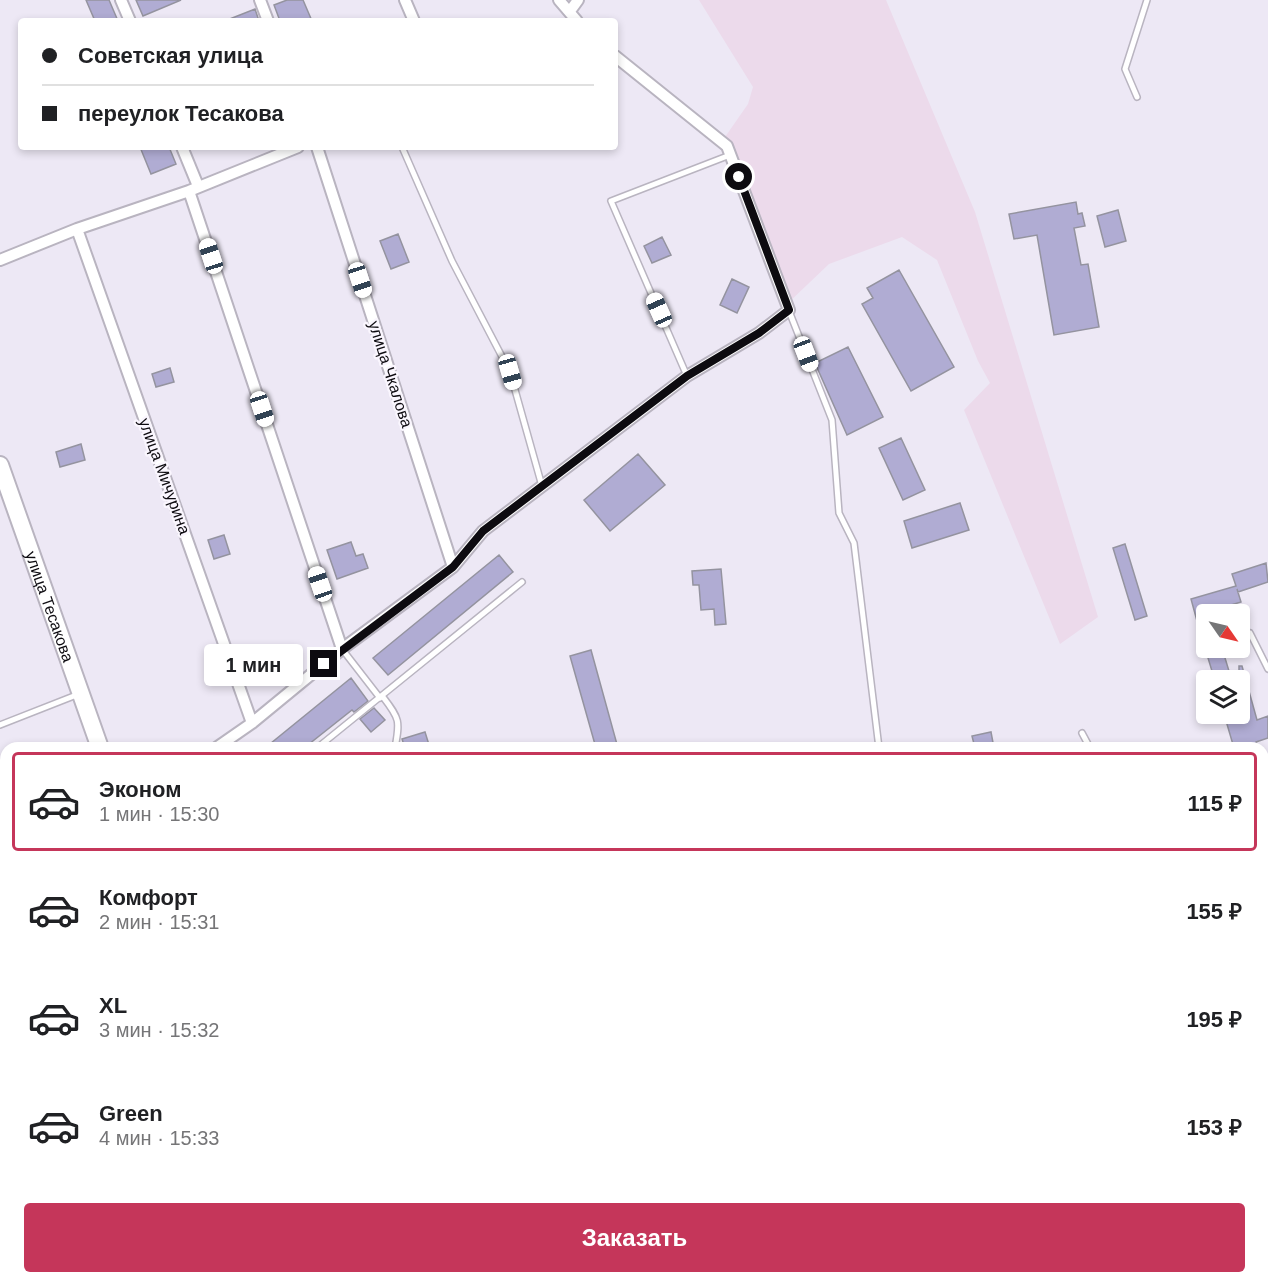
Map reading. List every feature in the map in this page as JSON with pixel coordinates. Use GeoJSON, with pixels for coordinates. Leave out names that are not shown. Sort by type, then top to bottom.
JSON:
{"type":"FeatureCollection","features":[{"type":"Feature","properties":{"kind":"main road","name":"улица Тесакова"},"geometry":{"type":"LineString","coordinates":[[0,465],[98,742]]}},
{"type":"Feature","properties":{"kind":"street"},"geometry":{"type":"LineString","coordinates":[[121,0],[129,18]]}},
{"type":"Feature","properties":{"kind":"street"},"geometry":{"type":"LineString","coordinates":[[260,0],[267,18]]}},
{"type":"Feature","properties":{"kind":"street"},"geometry":{"type":"LineString","coordinates":[[405,0],[413,18]]}},
{"type":"Feature","properties":{"kind":"street"},"geometry":{"type":"LineString","coordinates":[[559,0],[575,18]]}},
{"type":"Feature","properties":{"kind":"street"},"geometry":{"type":"LineString","coordinates":[[570,11],[578,0]]}},
{"type":"Feature","properties":{"kind":"street"},"geometry":{"type":"LineString","coordinates":[[225,742],[252,723],[342,649],[453,567],[483,531],[687,376],[759,333],[789,310],[727,146],[618,58]]}},
{"type":"Feature","properties":{"kind":"street"},"geometry":{"type":"LineString","coordinates":[[183,150],[193,188],[342,649]]}},
{"type":"Feature","properties":{"kind":"street"},"geometry":{"type":"LineString","coordinates":[[0,260],[290,150]]}},
{"type":"Feature","properties":{"kind":"street","name":"улица Чкалова"},"geometry":{"type":"LineString","coordinates":[[318,150],[453,567]]}},
{"type":"Feature","properties":{"kind":"street","name":"улица Мичурина"},"geometry":{"type":"LineString","coordinates":[[77,229],[252,723]]}},
{"type":"Feature","properties":{"kind":"lane"},"geometry":{"type":"LineString","coordinates":[[1137,97],[1125,69],[1146,0]]}},
{"type":"Feature","properties":{"kind":"lane"},"geometry":{"type":"LineString","coordinates":[[403,150],[452,261],[510,372],[542,486]]}},
{"type":"Feature","properties":{"kind":"lane"},"geometry":{"type":"LineString","coordinates":[[687,376],[611,201],[730,155]]}},
{"type":"Feature","properties":{"kind":"lane"},"geometry":{"type":"LineString","coordinates":[[789,310],[832,420],[839,513],[854,543],[878,742]]}},
{"type":"Feature","properties":{"kind":"lane"},"geometry":{"type":"LineString","coordinates":[[325,742],[522,582]]}},
{"type":"Feature","properties":{"kind":"lane"},"geometry":{"type":"LineString","coordinates":[[1250,633],[1268,669]]}},
{"type":"Feature","properties":{"kind":"lane"},"geometry":{"type":"LineString","coordinates":[[342,649],[394,711],[399,724],[396,742]]}},
{"type":"Feature","properties":{"kind":"lane"},"geometry":{"type":"LineString","coordinates":[[0,725],[81,693]]}},
{"type":"Feature","properties":{"kind":"lane"},"geometry":{"type":"LineString","coordinates":[[1082,733],[1087,742]]}},
{"type":"Feature","properties":{"kind":"shaded area"},"geometry":{"type":"Polygon","coordinates":[[[699,0],[886,0],[975,212],[1098,617],[1060,644],[964,410],[990,383],[978,361],[937,260],[902,237],[829,264],[787,304],[725,137],[748,104],[753,87],[699,0]]]}},
{"type":"Feature","properties":{"kind":"building"},"geometry":{"type":"Polygon","coordinates":[[[86,0],[109,0],[117,18],[94,18],[86,0]]]}},
{"type":"Feature","properties":{"kind":"building"},"geometry":{"type":"Polygon","coordinates":[[[136,0],[181,0],[143,16],[136,0]]]}},
{"type":"Feature","properties":{"kind":"building"},"geometry":{"type":"Polygon","coordinates":[[[287,0],[303,0],[311,18],[279,18],[274,5],[287,0]]]}},
{"type":"Feature","properties":{"kind":"building"},"geometry":{"type":"Polygon","coordinates":[[[255,9],[258,18],[232,18],[255,9]]]}},
{"type":"Feature","properties":{"kind":"building"},"geometry":{"type":"Polygon","coordinates":[[[141,150],[170,150],[176,164],[151,174],[141,150]]]}},
{"type":"Feature","properties":{"kind":"building"},"geometry":{"type":"Polygon","coordinates":[[[1076,202],[1078,214],[1082,213],[1085,226],[1074,228],[1081,265],[1088,264],[1099,327],[1054,335],[1037,235],[1014,239],[1009,214],[1076,202]]]}},
{"type":"Feature","properties":{"kind":"building"},"geometry":{"type":"Polygon","coordinates":[[[1118,210],[1126,241],[1105,247],[1097,216],[1118,210]]]}},
{"type":"Feature","properties":{"kind":"building"},"geometry":{"type":"Polygon","coordinates":[[[398,234],[409,262],[391,269],[380,241],[398,234]]]}},
{"type":"Feature","properties":{"kind":"building"},"geometry":{"type":"Polygon","coordinates":[[[662,237],[671,255],[652,263],[644,246],[662,237]]]}},
{"type":"Feature","properties":{"kind":"building"},"geometry":{"type":"Polygon","coordinates":[[[899,270],[954,367],[911,391],[862,304],[873,298],[867,288],[899,270]]]}},
{"type":"Feature","properties":{"kind":"building"},"geometry":{"type":"Polygon","coordinates":[[[732,279],[749,287],[737,313],[720,305],[732,279]]]}},
{"type":"Feature","properties":{"kind":"building"},"geometry":{"type":"Polygon","coordinates":[[[848,347],[883,417],[847,435],[815,363],[848,347]]]}},
{"type":"Feature","properties":{"kind":"building"},"geometry":{"type":"Polygon","coordinates":[[[170,368],[174,382],[156,387],[152,374],[170,368]]]}},
{"type":"Feature","properties":{"kind":"building"},"geometry":{"type":"Polygon","coordinates":[[[901,438],[925,490],[903,500],[879,448],[901,438]]]}},
{"type":"Feature","properties":{"kind":"building"},"geometry":{"type":"Polygon","coordinates":[[[81,444],[85,460],[60,467],[56,452],[81,444]]]}},
{"type":"Feature","properties":{"kind":"building"},"geometry":{"type":"Polygon","coordinates":[[[638,454],[665,485],[610,531],[584,500],[638,454]]]}},
{"type":"Feature","properties":{"kind":"building"},"geometry":{"type":"Polygon","coordinates":[[[960,503],[969,530],[912,548],[904,521],[960,503]]]}},
{"type":"Feature","properties":{"kind":"building"},"geometry":{"type":"Polygon","coordinates":[[[224,535],[230,554],[214,559],[208,540],[224,535]]]}},
{"type":"Feature","properties":{"kind":"building"},"geometry":{"type":"Polygon","coordinates":[[[351,542],[356,556],[363,554],[368,568],[337,579],[327,550],[351,542]]]}},
{"type":"Feature","properties":{"kind":"building"},"geometry":{"type":"Polygon","coordinates":[[[1125,544],[1147,616],[1135,620],[1113,548],[1125,544]]]}},
{"type":"Feature","properties":{"kind":"building"},"geometry":{"type":"Polygon","coordinates":[[[499,555],[513,572],[388,675],[373,658],[499,555]]]}},
{"type":"Feature","properties":{"kind":"building"},"geometry":{"type":"Polygon","coordinates":[[[1266,563],[1268,582],[1238,592],[1237,589],[1241,602],[1196,604],[1196,617],[1191,599],[1236,586],[1232,574],[1266,563]]]}},
{"type":"Feature","properties":{"kind":"building"},"geometry":{"type":"Polygon","coordinates":[[[721,569],[726,624],[715,625],[714,609],[701,610],[699,585],[693,585],[692,571],[721,569]]]}},
{"type":"Feature","properties":{"kind":"building"},"geometry":{"type":"Polygon","coordinates":[[[591,650],[616,742],[594,742],[570,656],[591,650]]]}},
{"type":"Feature","properties":{"kind":"building"},"geometry":{"type":"Polygon","coordinates":[[[1208,658],[1225,658],[1229,670],[1212,670],[1208,658]]]}},
{"type":"Feature","properties":{"kind":"building"},"geometry":{"type":"Polygon","coordinates":[[[351,678],[368,701],[354,712],[352,710],[312,742],[272,742],[351,678]]]}},
{"type":"Feature","properties":{"kind":"building"},"geometry":{"type":"Polygon","coordinates":[[[1250,695],[1257,720],[1268,716],[1268,738],[1256,742],[1232,742],[1227,724],[1250,724],[1250,695]]]}},
{"type":"Feature","properties":{"kind":"building"},"geometry":{"type":"Polygon","coordinates":[[[374,708],[385,720],[371,732],[360,719],[374,708]]]}},
{"type":"Feature","properties":{"kind":"building"},"geometry":{"type":"Polygon","coordinates":[[[425,732],[428,742],[403,742],[402,739],[425,732]]]}},
{"type":"Feature","properties":{"kind":"building"},"geometry":{"type":"Polygon","coordinates":[[[991,732],[993,742],[974,742],[972,736],[991,732]]]}},
{"type":"Feature","properties":{"kind":"route"},"geometry":{"type":"LineString","coordinates":[[324,664],[453,567],[483,531],[687,376],[759,333],[789,310],[739,177]]}}]}
